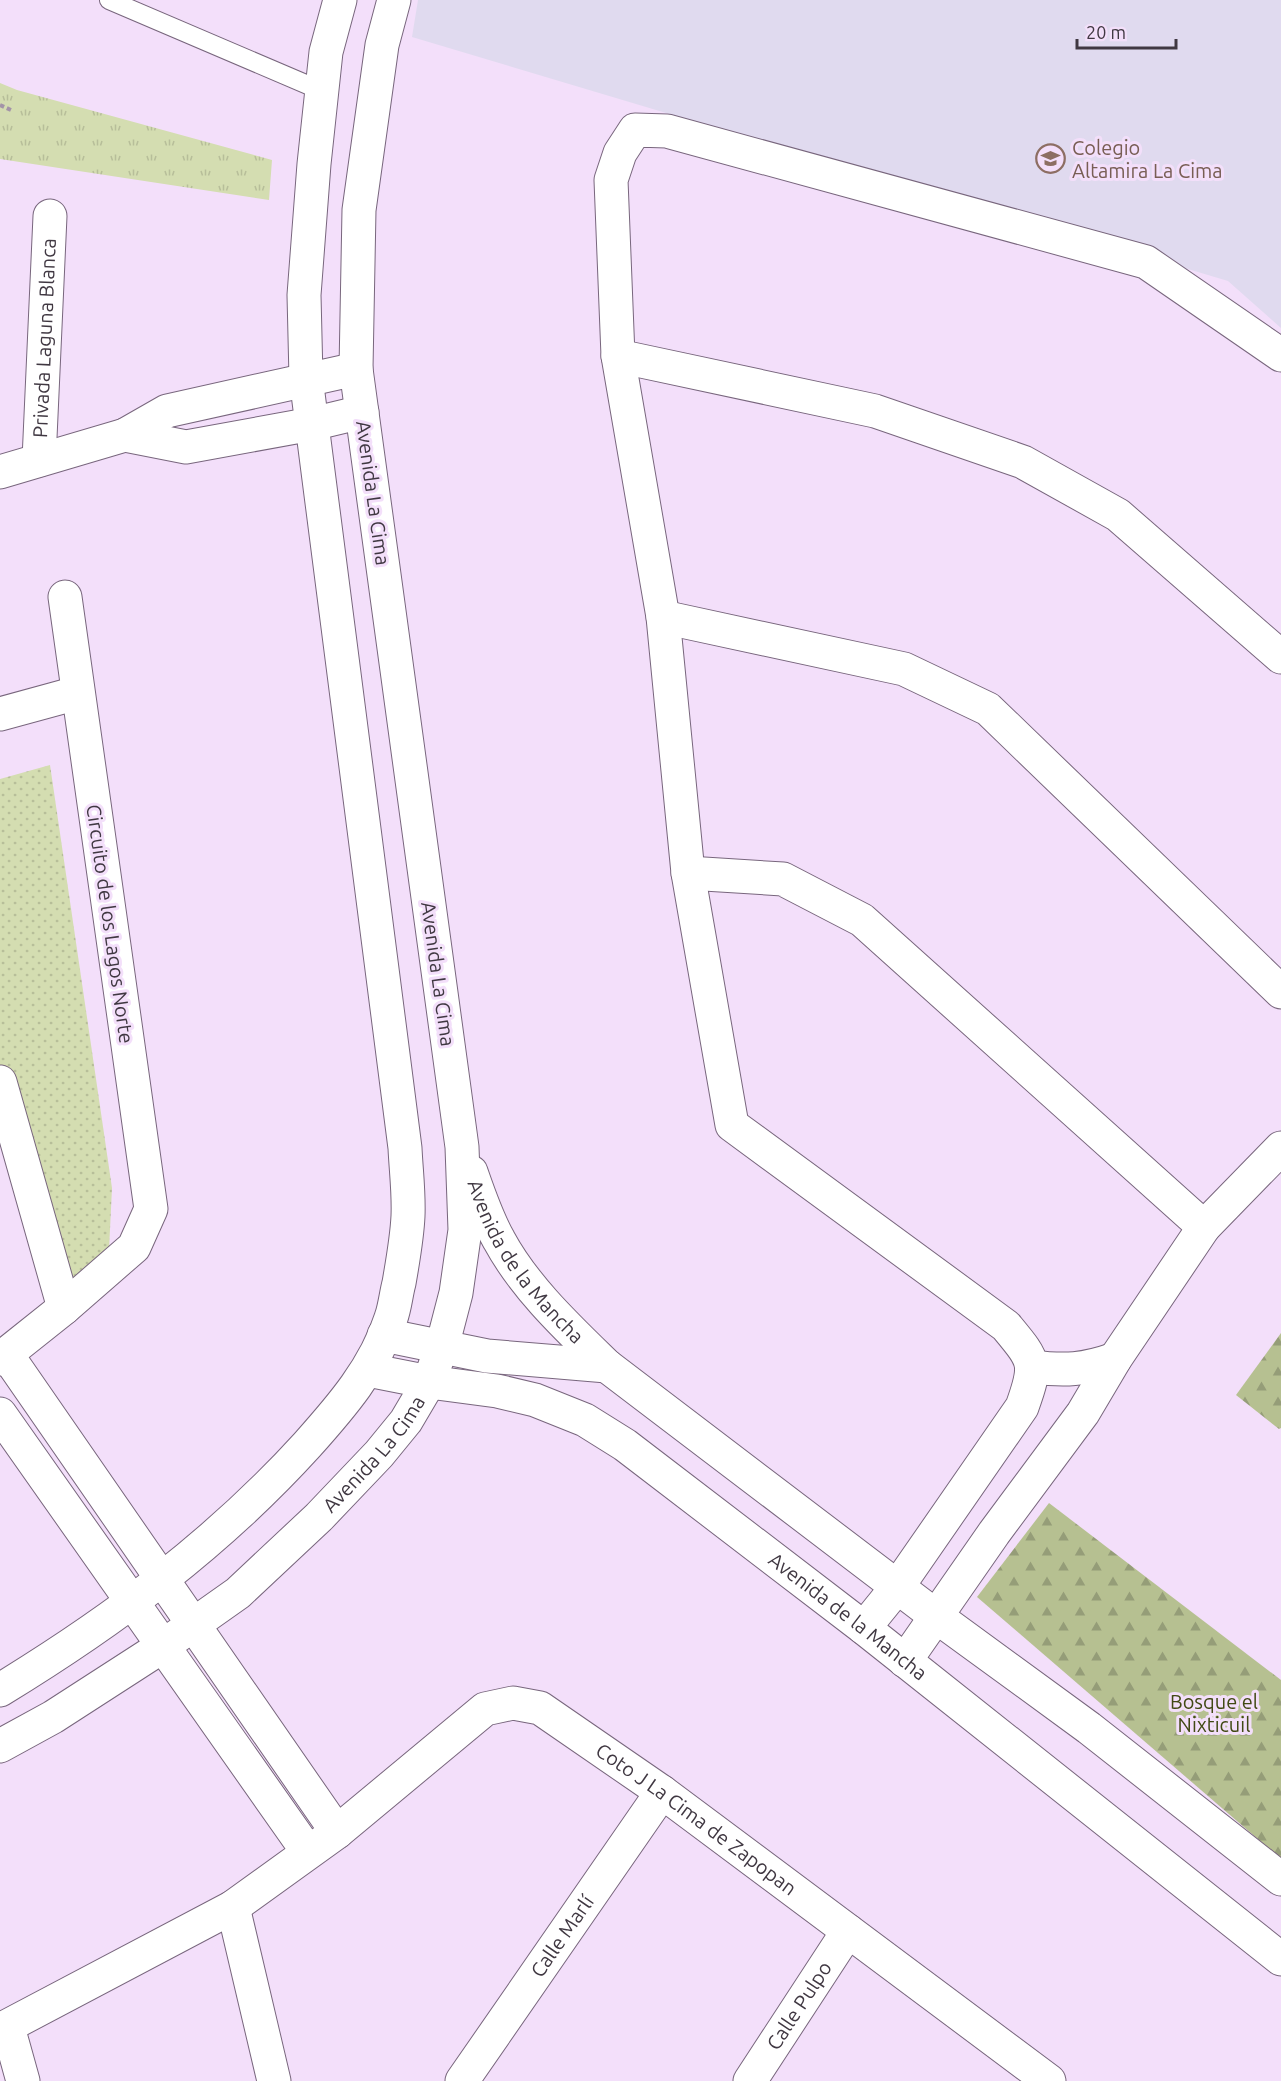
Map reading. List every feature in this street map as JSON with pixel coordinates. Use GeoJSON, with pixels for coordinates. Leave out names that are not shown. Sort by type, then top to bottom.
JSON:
{"type":"FeatureCollection","features":[{"type":"Feature","properties":{"kind":"street"},"geometry":{"type":"LineString","coordinates":[[0,1690],[133,1603],[221,1531],[268,1488],[326,1424],[368,1370],[391,1318],[406,1247],[408,1214],[405,1148],[306,378],[304,295],[314,164],[326,52],[340,0]]}},
{"type":"Feature","properties":{"kind":"street","name":"Avenida La Cima"},"geometry":{"type":"LineString","coordinates":[[0,1746],[53,1717],[194,1625],[238,1593],[319,1517],[406,1420],[429,1382],[456,1293],[465,1230],[462,1147],[356,369],[359,210],[382,45],[393,0]]}},
{"type":"Feature","properties":{"kind":"street"},"geometry":{"type":"LineString","coordinates":[[864,1628],[898,1586],[1022,1407],[1033,1367],[1022,1346],[1006,1326],[732,1125],[688,873],[663,617],[618,356],[611,180],[620,153],[635,130],[667,130],[1146,262],[1281,356]]}},
{"type":"Feature","properties":{"kind":"street","name":"Privada Laguna Blanca"},"geometry":{"type":"LineString","coordinates":[[39,460],[50,216]]}},
{"type":"Feature","properties":{"kind":"street"},"geometry":{"type":"LineString","coordinates":[[618,356],[875,411],[1023,462],[1119,515],[1281,657]]}},
{"type":"Feature","properties":{"kind":"street"},"geometry":{"type":"LineString","coordinates":[[0,472],[125,435],[167,411],[306,378],[356,369]]}},
{"type":"Feature","properties":{"kind":"street"},"geometry":{"type":"LineString","coordinates":[[125,435],[186,447],[312,424],[362,412]]}},
{"type":"Feature","properties":{"kind":"street","name":"Circuito de los Lagos Norte"},"geometry":{"type":"LineString","coordinates":[[64,1308],[134,1247],[151,1209],[65,597]]}},
{"type":"Feature","properties":{"kind":"street"},"geometry":{"type":"LineString","coordinates":[[663,617],[904,669],[988,709],[1281,992]]}},
{"type":"Feature","properties":{"kind":"street"},"geometry":{"type":"LineString","coordinates":[[0,714],[77,693]]}},
{"type":"Feature","properties":{"kind":"street"},"geometry":{"type":"LineString","coordinates":[[688,873],[783,879],[862,920],[1204,1227]]}},
{"type":"Feature","properties":{"kind":"street"},"geometry":{"type":"LineString","coordinates":[[0,1082],[64,1308],[3,1357],[112,1508],[337,1832]]}},
{"type":"Feature","properties":{"kind":"street","name":"Avenida de la Mancha"},"geometry":{"type":"LineString","coordinates":[[462,1147],[483,1205],[500,1242],[533,1289],[607,1366],[937,1617],[1089,1728],[1281,1879]]}},
{"type":"Feature","properties":{"kind":"street"},"geometry":{"type":"LineString","coordinates":[[905,1661],[994,1533],[1083,1413],[1115,1359],[1204,1227],[1281,1148]]}},
{"type":"Feature","properties":{"kind":"street","name":"Avenida de la Mancha"},"geometry":{"type":"LineString","coordinates":[[384,1335],[487,1356],[607,1366]]}},
{"type":"Feature","properties":{"kind":"street"},"geometry":{"type":"LineString","coordinates":[[1033,1367],[1076,1370],[1115,1359]]}},
{"type":"Feature","properties":{"kind":"street","name":"Avenida de la Mancha"},"geometry":{"type":"LineString","coordinates":[[368,1370],[429,1382],[497,1391],[535,1400],[585,1420],[625,1445],[864,1628],[1281,1959]]}},
{"type":"Feature","properties":{"kind":"street"},"geometry":{"type":"LineString","coordinates":[[0,1414],[308,1852]]}},
{"type":"Feature","properties":{"kind":"street"},"geometry":{"type":"LineString","coordinates":[[955,1503],[994,1533]]}},
{"type":"Feature","properties":{"kind":"street"},"geometry":{"type":"LineString","coordinates":[[80,1528],[112,1508]]}},
{"type":"Feature","properties":{"kind":"street"},"geometry":{"type":"LineString","coordinates":[[211,1714],[241,1693]]}},
{"type":"Feature","properties":{"kind":"street","name":"Coto J La Cima de Zapopan"},"geometry":{"type":"LineString","coordinates":[[23,2081],[4,2028],[233,1907],[337,1832],[485,1709],[513,1703],[540,1708],[662,1792],[1042,2079]]}},
{"type":"Feature","properties":{"kind":"street","name":"Calle Marlí"},"geometry":{"type":"LineString","coordinates":[[462,2081],[662,1792]]}},
{"type":"Feature","properties":{"kind":"street"},"geometry":{"type":"LineString","coordinates":[[233,1907],[274,2081]]}},
{"type":"Feature","properties":{"kind":"street","name":"Calle Pulpo"},"geometry":{"type":"LineString","coordinates":[[750,2081],[849,1931]]}},
{"type":"Feature","properties":{"kind":"lane"},"geometry":{"type":"LineString","coordinates":[[109,0],[322,91]]}},
{"type":"Feature","properties":{"kind":"path"},"geometry":{"type":"LineString","coordinates":[[0,105],[11,110]]}},
{"type":"Feature","properties":{"kind":"shaded area","name":"Colegio Altamira La Cima"},"geometry":{"type":"Polygon","coordinates":[[[418,0],[1281,0],[1281,328],[1228,281],[412,37],[418,0]]]}},
{"type":"Feature","properties":{"kind":"green space"},"geometry":{"type":"Polygon","coordinates":[[[0,83],[17,90],[272,160],[269,200],[0,159],[0,83]]]}},
{"type":"Feature","properties":{"kind":"green space"},"geometry":{"type":"Polygon","coordinates":[[[50,765],[112,1188],[109,1250],[64,1308],[0,1082],[0,779],[50,765]]]}},
{"type":"Feature","properties":{"kind":"green space"},"geometry":{"type":"Polygon","coordinates":[[[1281,1333],[1281,1428],[1279,1429],[1236,1395],[1281,1333]]]}},
{"type":"Feature","properties":{"kind":"green space","name":"Bosque el Nixticuil"},"geometry":{"type":"Polygon","coordinates":[[[1049,1503],[1281,1680],[1281,1859],[977,1597],[1049,1503]]]}},
{"type":"Feature","properties":{"kind":"place","name":"Colegio Altamira La Cima"},"geometry":{"type":"Point","coordinates":[1051,159]}}]}
